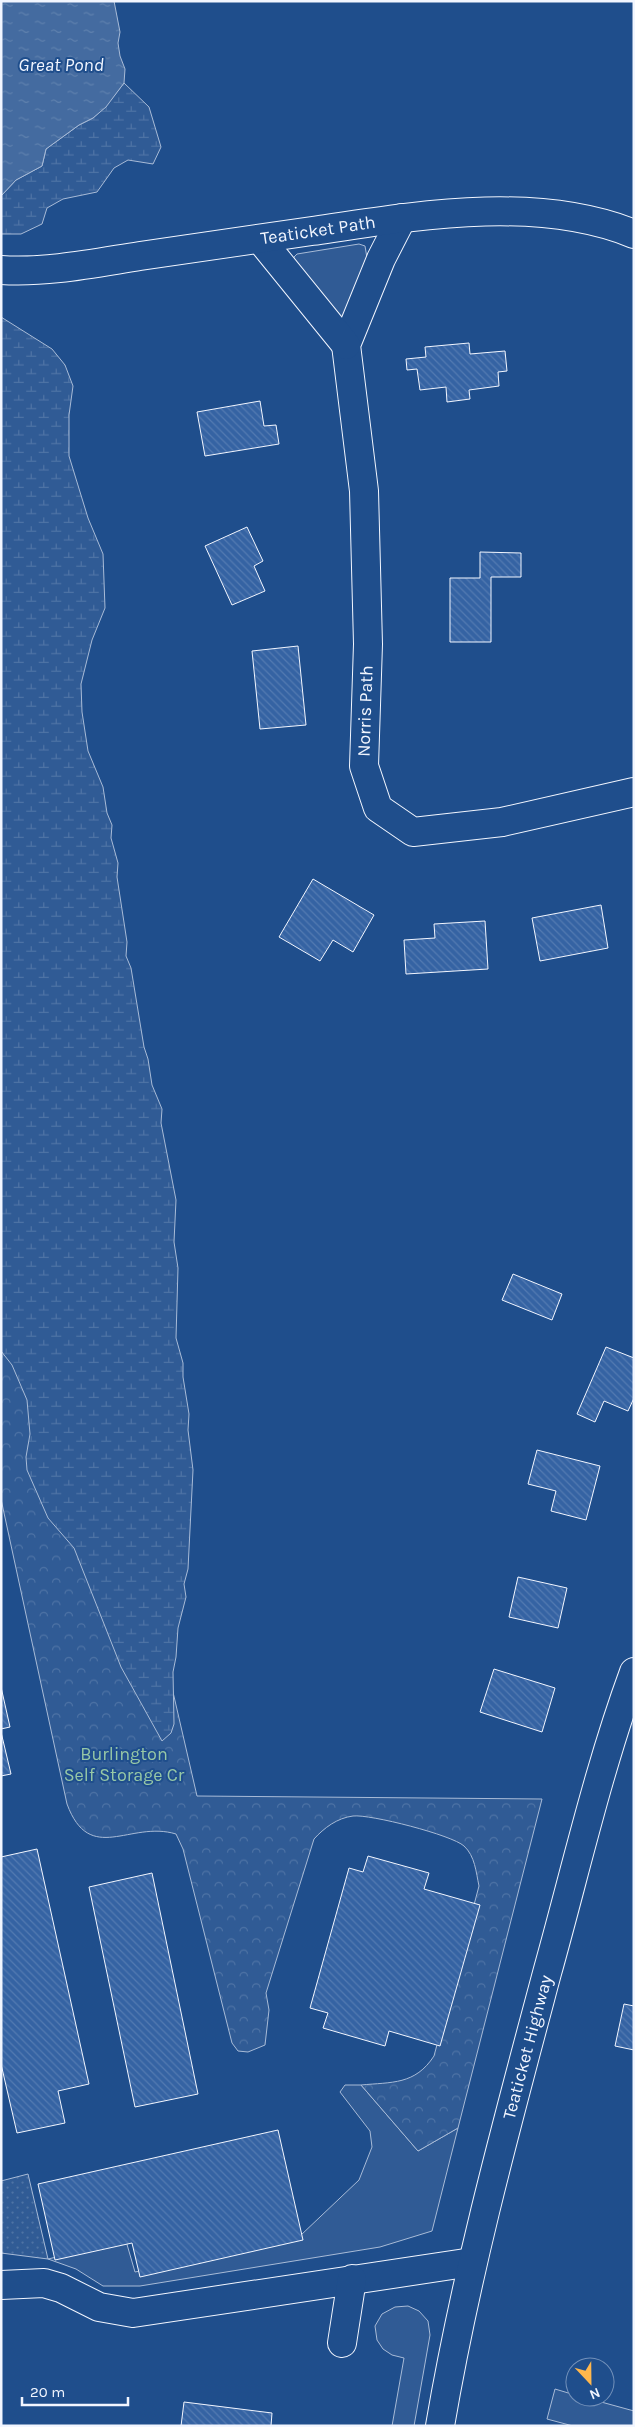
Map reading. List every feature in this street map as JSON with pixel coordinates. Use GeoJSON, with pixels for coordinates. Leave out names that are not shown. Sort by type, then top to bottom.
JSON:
{"type":"FeatureCollection","features":[{"type":"Feature","properties":{"kind":"street","name":"Teaticket Path"},"geometry":{"type":"LineString","coordinates":[[1,270],[63,268],[402,218],[474,212],[562,215],[594,221],[634,234]]}},
{"type":"Feature","properties":{"kind":"street","name":"Norris Path"},"geometry":{"type":"LineString","coordinates":[[402,218],[381,259],[346,345],[364,491],[368,644],[364,766],[378,808],[413,832],[502,822],[634,792]]}},
{"type":"Feature","properties":{"kind":"street"},"geometry":{"type":"LineString","coordinates":[[260,239],[346,345]]}},
{"type":"Feature","properties":{"kind":"street","name":"Teaticket Highway"},"geometry":{"type":"LineString","coordinates":[[440,2426],[460,2313],[514,2095],[581,1847],[622,1706],[634,1672]]}},
{"type":"Feature","properties":{"kind":"street"},"geometry":{"type":"LineString","coordinates":[[1,2284],[44,2283],[61,2288],[99,2307],[133,2313],[472,2262]]}},
{"type":"Feature","properties":{"kind":"street"},"geometry":{"type":"LineString","coordinates":[[342,2343],[352,2279]]}},
{"type":"Feature","properties":{"kind":"shaded area"},"geometry":{"type":"Polygon","coordinates":[[[359,244],[365,246],[368,264],[344,321],[294,265],[294,257],[297,254],[359,244]]]}},
{"type":"Feature","properties":{"kind":"shaded area"},"geometry":{"type":"Polygon","coordinates":[[[345,2085],[361,2085],[418,2151],[458,2128],[432,2231],[380,2247],[140,2286],[103,2286],[76,2269],[48,2259],[126,2241],[135,2272],[301,2235],[359,2180],[372,2147],[370,2131],[340,2092],[345,2085]]]}},
{"type":"Feature","properties":{"kind":"shaded area"},"geometry":{"type":"Polygon","coordinates":[[[408,2306],[419,2311],[428,2321],[430,2335],[414,2426],[392,2426],[404,2358],[392,2355],[383,2349],[377,2340],[375,2326],[382,2314],[395,2307],[408,2306]]]}},
{"type":"Feature","properties":{"kind":"shaded area"},"geometry":{"type":"Polygon","coordinates":[[[555,2389],[565,2392],[565,2407],[615,2406],[634,2411],[634,2426],[573,2426],[547,2419],[555,2389]]]}},
{"type":"Feature","properties":{"kind":"green space"},"geometry":{"type":"Polygon","coordinates":[[[124,83],[149,107],[161,147],[153,164],[128,160],[114,168],[97,192],[63,199],[47,208],[42,224],[21,234],[1,234],[1,196],[16,180],[42,166],[46,149],[79,125],[93,118],[105,107],[124,83]]]}},
{"type":"Feature","properties":{"kind":"green space"},"geometry":{"type":"Polygon","coordinates":[[[1,317],[52,349],[65,365],[73,386],[69,415],[69,456],[88,518],[103,554],[105,608],[92,640],[81,684],[82,712],[88,751],[103,787],[107,813],[112,825],[111,838],[118,863],[117,877],[127,942],[126,956],[131,968],[152,1085],[162,1109],[161,1123],[176,1200],[174,1242],[178,1268],[176,1338],[183,1363],[193,1470],[188,1569],[184,1584],[186,1597],[178,1628],[173,1672],[174,1724],[171,1733],[162,1741],[121,1667],[74,1548],[48,1518],[27,1470],[26,1457],[30,1434],[27,1400],[12,1365],[1,1351],[1,317]]]}},
{"type":"Feature","properties":{"kind":"green space","name":"Burlington Self Storage Cr"},"geometry":{"type":"Polygon","coordinates":[[[1,1135],[70,1246],[197,1796],[542,1799],[458,2128],[418,2151],[361,2085],[393,2082],[411,2077],[427,2065],[434,2056],[479,1886],[473,1859],[464,1846],[444,1836],[428,1831],[362,1816],[342,1819],[322,1831],[314,1839],[266,1993],[269,2010],[265,2045],[248,2052],[238,2051],[232,2043],[183,1849],[176,1834],[159,1831],[99,1837],[87,1833],[76,1823],[67,1804],[1,1499],[1,1135]]]}},
{"type":"Feature","properties":{"kind":"green space"},"geometry":{"type":"Polygon","coordinates":[[[28,2174],[48,2259],[1,2253],[1,2181],[28,2174]]]}},
{"type":"Feature","properties":{"kind":"water","name":"Great Pond"},"geometry":{"type":"Polygon","coordinates":[[[1,1],[114,1],[120,32],[118,43],[120,56],[125,69],[124,83],[106,107],[93,118],[79,125],[46,149],[42,166],[16,180],[1,196],[1,1]]]}},
{"type":"Feature","properties":{"kind":"building"},"geometry":{"type":"Polygon","coordinates":[[[469,343],[470,354],[505,351],[507,371],[498,372],[499,386],[469,390],[470,399],[447,402],[446,387],[420,390],[417,369],[407,370],[406,359],[426,357],[425,347],[469,343]]]}},
{"type":"Feature","properties":{"kind":"building"},"geometry":{"type":"Polygon","coordinates":[[[260,401],[264,426],[276,425],[279,444],[205,456],[197,412],[260,401]]]}},
{"type":"Feature","properties":{"kind":"building"},"geometry":{"type":"Polygon","coordinates":[[[247,527],[263,561],[254,566],[265,591],[232,605],[205,546],[247,527]]]}},
{"type":"Feature","properties":{"kind":"building"},"geometry":{"type":"Polygon","coordinates":[[[480,552],[521,553],[521,577],[491,577],[491,642],[450,642],[450,578],[480,578],[480,552]]]}},
{"type":"Feature","properties":{"kind":"building"},"geometry":{"type":"Polygon","coordinates":[[[298,646],[306,725],[260,729],[252,651],[298,646]]]}},
{"type":"Feature","properties":{"kind":"building"},"geometry":{"type":"Polygon","coordinates":[[[313,879],[374,915],[353,952],[333,940],[320,961],[279,937],[313,879]]]}},
{"type":"Feature","properties":{"kind":"building"},"geometry":{"type":"Polygon","coordinates":[[[601,905],[608,948],[540,961],[532,918],[601,905]]]}},
{"type":"Feature","properties":{"kind":"building"},"geometry":{"type":"Polygon","coordinates":[[[485,921],[488,969],[406,974],[404,940],[435,938],[434,924],[485,921]]]}},
{"type":"Feature","properties":{"kind":"building"},"geometry":{"type":"Polygon","coordinates":[[[513,1274],[562,1294],[552,1320],[502,1300],[513,1274]]]}},
{"type":"Feature","properties":{"kind":"building"},"geometry":{"type":"Polygon","coordinates":[[[606,1347],[634,1358],[634,1398],[628,1411],[604,1401],[595,1422],[577,1414],[606,1347]]]}},
{"type":"Feature","properties":{"kind":"building"},"geometry":{"type":"Polygon","coordinates":[[[537,1450],[600,1466],[586,1520],[551,1511],[556,1491],[528,1484],[537,1450]]]}},
{"type":"Feature","properties":{"kind":"building"},"geometry":{"type":"Polygon","coordinates":[[[518,1577],[567,1588],[558,1628],[509,1617],[518,1577]]]}},
{"type":"Feature","properties":{"kind":"building"},"geometry":{"type":"Polygon","coordinates":[[[494,1669],[555,1688],[542,1732],[480,1712],[494,1669]]]}},
{"type":"Feature","properties":{"kind":"building"},"geometry":{"type":"Polygon","coordinates":[[[1,1687],[10,1727],[1,1729],[1,1687]]]}},
{"type":"Feature","properties":{"kind":"building"},"geometry":{"type":"Polygon","coordinates":[[[1,1732],[11,1774],[1,1776],[1,1732]]]}},
{"type":"Feature","properties":{"kind":"building"},"geometry":{"type":"Polygon","coordinates":[[[37,1849],[89,2084],[58,2091],[65,2123],[17,2133],[1,2064],[1,1857],[37,1849]]]}},
{"type":"Feature","properties":{"kind":"building"},"geometry":{"type":"Polygon","coordinates":[[[368,1856],[429,1873],[424,1889],[480,1905],[440,2046],[389,2031],[385,2046],[323,2028],[328,2013],[310,2008],[349,1868],[363,1872],[368,1856]]]}},
{"type":"Feature","properties":{"kind":"building"},"geometry":{"type":"Polygon","coordinates":[[[152,1873],[198,2094],[135,2107],[89,1887],[152,1873]]]}},
{"type":"Feature","properties":{"kind":"building"},"geometry":{"type":"Polygon","coordinates":[[[624,2004],[634,2006],[634,2050],[615,2046],[624,2004]]]}},
{"type":"Feature","properties":{"kind":"building"},"geometry":{"type":"Polygon","coordinates":[[[278,2130],[303,2240],[140,2277],[132,2243],[55,2260],[38,2184],[278,2130]]]}},
{"type":"Feature","properties":{"kind":"building"},"geometry":{"type":"Polygon","coordinates":[[[184,2402],[272,2413],[271,2426],[181,2426],[184,2402]]]}}]}
